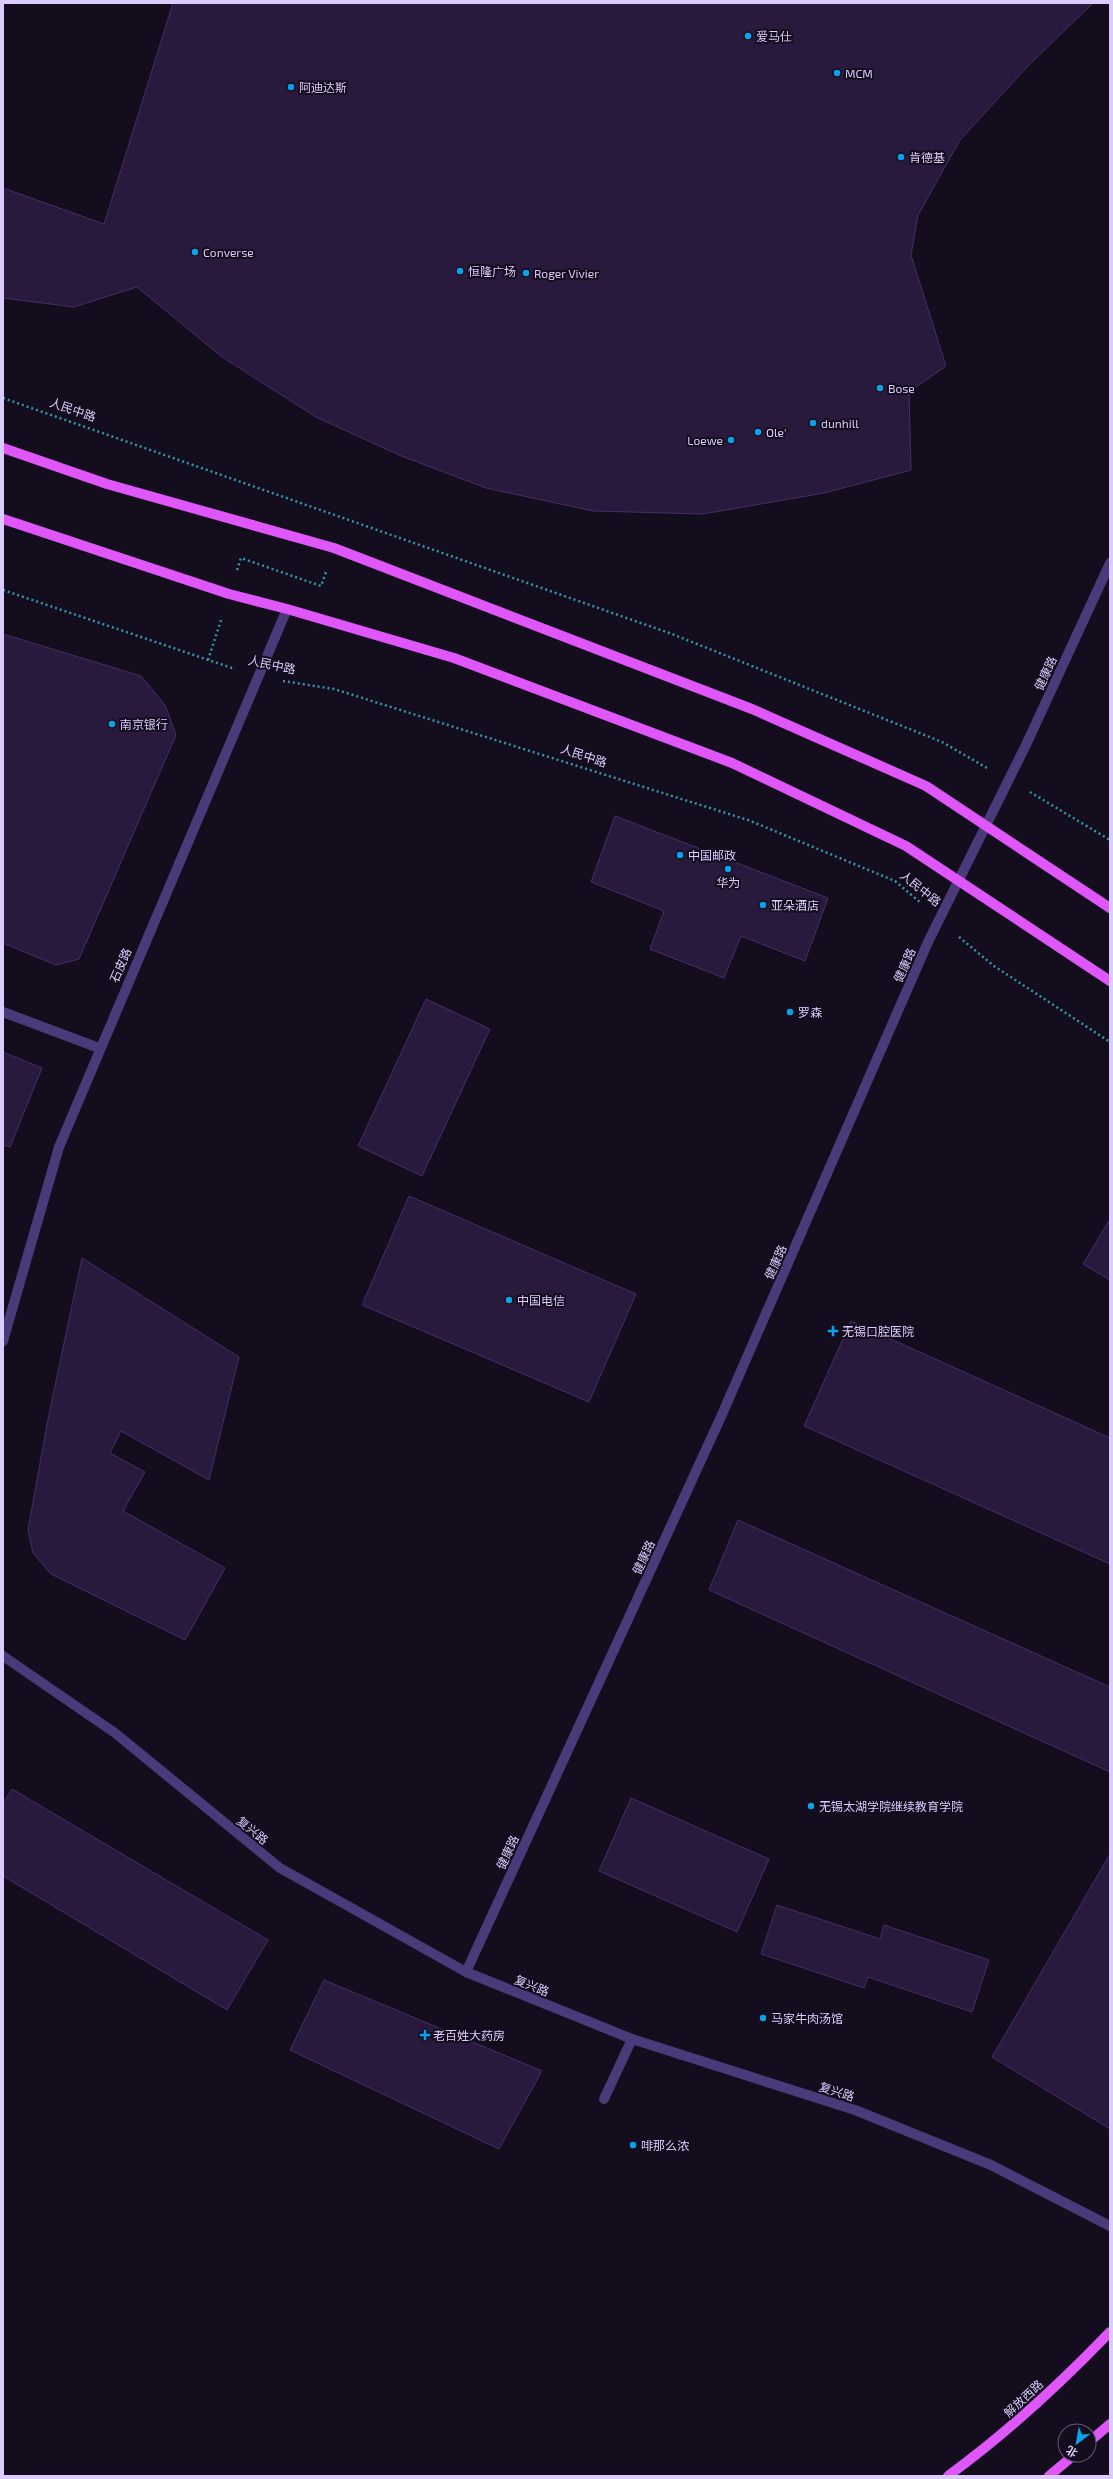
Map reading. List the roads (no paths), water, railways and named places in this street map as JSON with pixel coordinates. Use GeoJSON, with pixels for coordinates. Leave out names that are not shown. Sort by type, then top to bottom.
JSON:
{"type":"FeatureCollection","features":[{"type":"Feature","properties":{"kind":"main road"},"geometry":{"type":"LineString","coordinates":[[3,448],[107,484],[342,551],[752,709],[926,786],[1110,908]]}},
{"type":"Feature","properties":{"kind":"main road","name":"人民中路"},"geometry":{"type":"LineString","coordinates":[[3,519],[229,594],[287,609],[454,658],[732,763],[906,846],[1110,981]]}},
{"type":"Feature","properties":{"kind":"main road","name":"解放西路"},"geometry":{"type":"LineString","coordinates":[[948,2476],[993,2443],[1083,2360],[1110,2332]]}},
{"type":"Feature","properties":{"kind":"main road"},"geometry":{"type":"LineString","coordinates":[[1097,2435],[1110,2424]]}},
{"type":"Feature","properties":{"kind":"main road"},"geometry":{"type":"LineString","coordinates":[[1049,2476],[1064,2463]]}},
{"type":"Feature","properties":{"kind":"street","name":"健康路"},"geometry":{"type":"LineString","coordinates":[[466,1972],[720,1419],[940,920],[1008,780],[1110,563]]}},
{"type":"Feature","properties":{"kind":"street","name":"石皮路"},"geometry":{"type":"LineString","coordinates":[[3,1341],[59,1147],[287,609]]}},
{"type":"Feature","properties":{"kind":"street"},"geometry":{"type":"LineString","coordinates":[[3,1012],[100,1048]]}},
{"type":"Feature","properties":{"kind":"street","name":"复兴路"},"geometry":{"type":"LineString","coordinates":[[3,1656],[116,1733],[280,1868],[466,1972],[632,2039],[855,2110],[991,2165],[1110,2226]]}},
{"type":"Feature","properties":{"kind":"street"},"geometry":{"type":"LineString","coordinates":[[604,2099],[632,2039]]}},
{"type":"Feature","properties":{"kind":"place","name":"爱马仕"},"geometry":{"type":"Point","coordinates":[748,36]}},
{"type":"Feature","properties":{"kind":"place","name":"MCM"},"geometry":{"type":"Point","coordinates":[837,73]}},
{"type":"Feature","properties":{"kind":"place","name":"阿迪达斯"},"geometry":{"type":"Point","coordinates":[291,87]}},
{"type":"Feature","properties":{"kind":"place","name":"肯德基"},"geometry":{"type":"Point","coordinates":[901,157]}},
{"type":"Feature","properties":{"kind":"place","name":"Converse"},"geometry":{"type":"Point","coordinates":[195,252]}},
{"type":"Feature","properties":{"kind":"place","name":"恒隆广场"},"geometry":{"type":"Point","coordinates":[460,271]}},
{"type":"Feature","properties":{"kind":"place","name":"Roger Vivier"},"geometry":{"type":"Point","coordinates":[526,273]}},
{"type":"Feature","properties":{"kind":"place","name":"Bose"},"geometry":{"type":"Point","coordinates":[880,388]}},
{"type":"Feature","properties":{"kind":"place","name":"dunhill"},"geometry":{"type":"Point","coordinates":[813,423]}},
{"type":"Feature","properties":{"kind":"place","name":"Ole'"},"geometry":{"type":"Point","coordinates":[758,432]}},
{"type":"Feature","properties":{"kind":"place","name":"Loewe"},"geometry":{"type":"Point","coordinates":[731,440]}},
{"type":"Feature","properties":{"kind":"place","name":"南京银行"},"geometry":{"type":"Point","coordinates":[112,724]}},
{"type":"Feature","properties":{"kind":"place","name":"中国邮政"},"geometry":{"type":"Point","coordinates":[680,855]}},
{"type":"Feature","properties":{"kind":"place","name":"华为"},"geometry":{"type":"Point","coordinates":[728,869]}},
{"type":"Feature","properties":{"kind":"place","name":"亚朵酒店"},"geometry":{"type":"Point","coordinates":[763,905]}},
{"type":"Feature","properties":{"kind":"place","name":"罗森"},"geometry":{"type":"Point","coordinates":[790,1012]}},
{"type":"Feature","properties":{"kind":"place","name":"中国电信"},"geometry":{"type":"Point","coordinates":[509,1300]}},
{"type":"Feature","properties":{"kind":"place","name":"无锡口腔医院"},"geometry":{"type":"Point","coordinates":[833,1331]}},
{"type":"Feature","properties":{"kind":"place","name":"无锡太湖学院继续教育学院"},"geometry":{"type":"Point","coordinates":[811,1806]}},
{"type":"Feature","properties":{"kind":"place","name":"马家牛肉汤馆"},"geometry":{"type":"Point","coordinates":[763,2018]}},
{"type":"Feature","properties":{"kind":"place","name":"老百姓大药房"},"geometry":{"type":"Point","coordinates":[425,2035]}},
{"type":"Feature","properties":{"kind":"place","name":"啡那么浓"},"geometry":{"type":"Point","coordinates":[633,2145]}}]}
